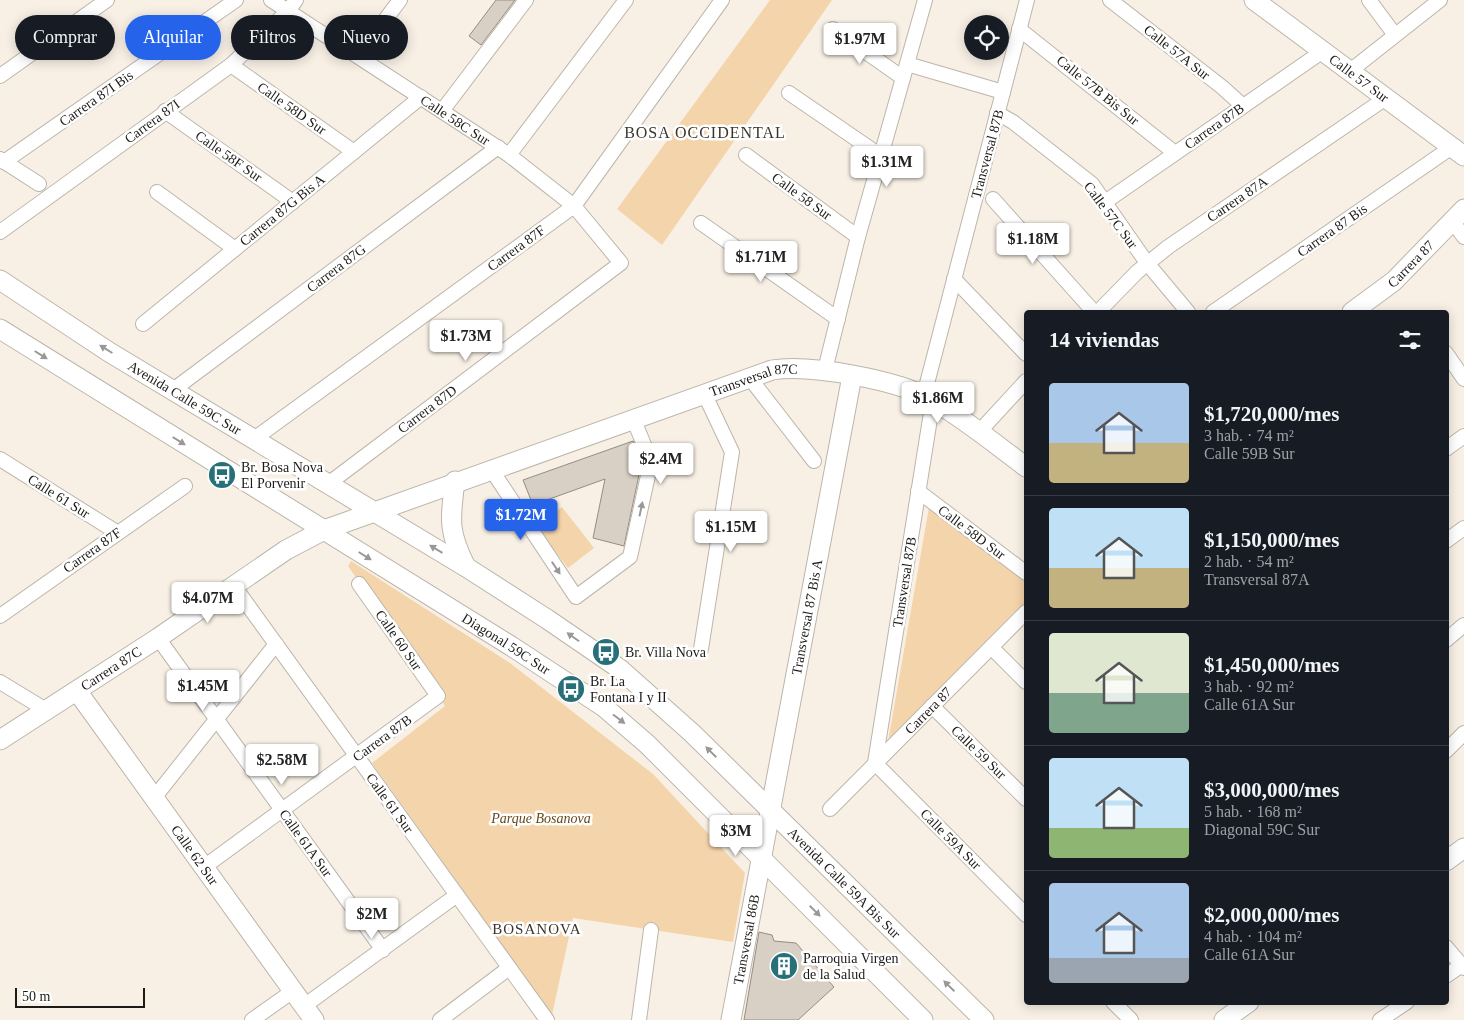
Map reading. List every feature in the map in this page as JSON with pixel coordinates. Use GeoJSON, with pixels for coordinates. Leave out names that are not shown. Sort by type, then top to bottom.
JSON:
{"type":"FeatureCollection","features":[{"type":"Feature","properties":{"kind":"street"},"geometry":{"type":"LineString","coordinates":[[0,76],[107,0]]}},
{"type":"Feature","properties":{"kind":"street","name":"Carrera 87I Bis"},"geometry":{"type":"LineString","coordinates":[[2,161],[236,0]]}},
{"type":"Feature","properties":{"kind":"street","name":"Calle 58C Sur"},"geometry":{"type":"LineString","coordinates":[[271,0],[292,5],[324,30]]}},
{"type":"Feature","properties":{"kind":"street"},"geometry":{"type":"LineString","coordinates":[[389,15],[400,0]]}},
{"type":"Feature","properties":{"kind":"street"},"geometry":{"type":"LineString","coordinates":[[442,111],[526,0]]}},
{"type":"Feature","properties":{"kind":"street","name":"Carrera 87G"},"geometry":{"type":"LineString","coordinates":[[173,390],[504,151],[626,0]]}},
{"type":"Feature","properties":{"kind":"street","name":"Carrera 87F"},"geometry":{"type":"LineString","coordinates":[[254,439],[574,206],[722,0]]}},
{"type":"Feature","properties":{"kind":"street"},"geometry":{"type":"LineString","coordinates":[[925,0],[858,237],[825,370],[895,386],[928,398],[1024,466]]}},
{"type":"Feature","properties":{"kind":"street","name":"Transversal 87B"},"geometry":{"type":"LineString","coordinates":[[875,763],[918,491],[928,398],[954,280],[1027,0]]}},
{"type":"Feature","properties":{"kind":"street","name":"Calle 57A Sur"},"geometry":{"type":"LineString","coordinates":[[1110,0],[1222,87],[1243,106]]}},
{"type":"Feature","properties":{"kind":"street","name":"Calle 57 Sur"},"geometry":{"type":"LineString","coordinates":[[1254,0],[1458,152]]}},
{"type":"Feature","properties":{"kind":"street"},"geometry":{"type":"LineString","coordinates":[[1369,0],[1395,34]]}},
{"type":"Feature","properties":{"kind":"street"},"geometry":{"type":"LineString","coordinates":[[1350,71],[1440,0]]}},
{"type":"Feature","properties":{"kind":"street","name":"Carrera 87I"},"geometry":{"type":"LineString","coordinates":[[0,232],[230,65],[292,5]]}},
{"type":"Feature","properties":{"kind":"street"},"geometry":{"type":"LineString","coordinates":[[833,29],[903,78]]}},
{"type":"Feature","properties":{"kind":"street","name":"Calle 57B Bis Sur"},"geometry":{"type":"LineString","coordinates":[[1019,29],[1175,153]]}},
{"type":"Feature","properties":{"kind":"street","name":"Carrera 87B"},"geometry":{"type":"LineString","coordinates":[[1105,202],[1323,51]]}},
{"type":"Feature","properties":{"kind":"street","name":"Calle 58C Sur"},"geometry":{"type":"LineString","coordinates":[[364,60],[504,151],[574,206],[621,262]]}},
{"type":"Feature","properties":{"kind":"street"},"geometry":{"type":"LineString","coordinates":[[907,64],[1002,92]]}},
{"type":"Feature","properties":{"kind":"street","name":"Calle 58D Sur"},"geometry":{"type":"LineString","coordinates":[[230,65],[354,152]]}},
{"type":"Feature","properties":{"kind":"street"},"geometry":{"type":"LineString","coordinates":[[789,93],[881,156]]}},
{"type":"Feature","properties":{"kind":"street","name":"Carrera 87G Bis A"},"geometry":{"type":"LineString","coordinates":[[143,324],[421,97]]}},
{"type":"Feature","properties":{"kind":"street","name":"Carrera 87A"},"geometry":{"type":"LineString","coordinates":[[1100,310],[1147,263],[1386,98]]}},
{"type":"Feature","properties":{"kind":"street","name":"Calle 58F Sur"},"geometry":{"type":"LineString","coordinates":[[165,111],[293,202]]}},
{"type":"Feature","properties":{"kind":"street","name":"Calle 57C Sur"},"geometry":{"type":"LineString","coordinates":[[997,113],[1013,122],[1092,184],[1147,263],[1186,310]]}},
{"type":"Feature","properties":{"kind":"street","name":"Carrera 87 Bis"},"geometry":{"type":"LineString","coordinates":[[1216,310],[1458,152]]}},
{"type":"Feature","properties":{"kind":"street","name":"Calle 58 Sur"},"geometry":{"type":"LineString","coordinates":[[746,155],[858,237]]}},
{"type":"Feature","properties":{"kind":"street"},"geometry":{"type":"LineString","coordinates":[[2,161],[39,184]]}},
{"type":"Feature","properties":{"kind":"street"},"geometry":{"type":"LineString","coordinates":[[157,192],[234,249]]}},
{"type":"Feature","properties":{"kind":"street"},"geometry":{"type":"LineString","coordinates":[[994,199],[1092,310]]}},
{"type":"Feature","properties":{"kind":"street"},"geometry":{"type":"LineString","coordinates":[[1458,215],[1464,237]]}},
{"type":"Feature","properties":{"kind":"street","name":"Carrera 87"},"geometry":{"type":"LineString","coordinates":[[1355,310],[1394,281],[1458,215]]}},
{"type":"Feature","properties":{"kind":"street"},"geometry":{"type":"LineString","coordinates":[[701,223],[838,319]]}},
{"type":"Feature","properties":{"kind":"street","name":"Carrera 87D"},"geometry":{"type":"LineString","coordinates":[[328,484],[621,262]]}},
{"type":"Feature","properties":{"kind":"street","name":"Avenida Calle 59C Sur"},"geometry":{"type":"LineString","coordinates":[[0,280],[173,390],[373,511]]}},
{"type":"Feature","properties":{"kind":"street"},"geometry":{"type":"LineString","coordinates":[[954,280],[1024,352]]}},
{"type":"Feature","properties":{"kind":"street"},"geometry":{"type":"LineString","coordinates":[[0,329],[324,530]]}},
{"type":"Feature","properties":{"kind":"street"},"geometry":{"type":"LineString","coordinates":[[1449,357],[1464,379]]}},
{"type":"Feature","properties":{"kind":"street","name":"Transversal 87C"},"geometry":{"type":"LineString","coordinates":[[324,530],[455,481],[749,377],[788,367],[825,370]]}},
{"type":"Feature","properties":{"kind":"street","name":"Transversal 87 Bis A"},"geometry":{"type":"LineString","coordinates":[[762,858],[769,810],[852,376]]}},
{"type":"Feature","properties":{"kind":"street"},"geometry":{"type":"LineString","coordinates":[[749,377],[814,461]]}},
{"type":"Feature","properties":{"kind":"street"},"geometry":{"type":"LineString","coordinates":[[978,432],[1024,383]]}},
{"type":"Feature","properties":{"kind":"street"},"geometry":{"type":"LineString","coordinates":[[702,649],[732,452],[704,393]]}},
{"type":"Feature","properties":{"kind":"street"},"geometry":{"type":"LineString","coordinates":[[491,469],[576,597],[630,556],[649,471],[647,452],[633,418]]}},
{"type":"Feature","properties":{"kind":"street"},"geometry":{"type":"LineString","coordinates":[[1449,447],[1464,436]]}},
{"type":"Feature","properties":{"kind":"street","name":"Calle 61 Sur"},"geometry":{"type":"LineString","coordinates":[[0,459],[118,532]]}},
{"type":"Feature","properties":{"kind":"street"},"geometry":{"type":"LineString","coordinates":[[455,481],[451,525],[456,546],[466,567]]}},
{"type":"Feature","properties":{"kind":"street","name":"Carrera 87F"},"geometry":{"type":"LineString","coordinates":[[0,616],[185,486]]}},
{"type":"Feature","properties":{"kind":"street","name":"Calle 58D Sur"},"geometry":{"type":"LineString","coordinates":[[918,491],[1024,571]]}},
{"type":"Feature","properties":{"kind":"street"},"geometry":{"type":"LineString","coordinates":[[373,511],[547,619],[627,675],[692,733],[769,810]]}},
{"type":"Feature","properties":{"kind":"street"},"geometry":{"type":"LineString","coordinates":[[1449,539],[1464,528]]}},
{"type":"Feature","properties":{"kind":"street","name":"Carrera 87C"},"geometry":{"type":"LineString","coordinates":[[0,740],[158,638],[290,547],[324,530]]}},
{"type":"Feature","properties":{"kind":"street","name":"Diagonal 59C Sur"},"geometry":{"type":"LineString","coordinates":[[324,530],[511,646],[604,707],[647,744],[762,858]]}},
{"type":"Feature","properties":{"kind":"street","name":"Calle 60 Sur"},"geometry":{"type":"LineString","coordinates":[[359,584],[438,696]]}},
{"type":"Feature","properties":{"kind":"street","name":"Calle 61 Sur"},"geometry":{"type":"LineString","coordinates":[[234,586],[546,1020]]}},
{"type":"Feature","properties":{"kind":"street","name":"Carrera 87"},"geometry":{"type":"LineString","coordinates":[[830,809],[1024,614]]}},
{"type":"Feature","properties":{"kind":"street"},"geometry":{"type":"LineString","coordinates":[[1449,638],[1464,625]]}},
{"type":"Feature","properties":{"kind":"street","name":"Calle 61A Sur"},"geometry":{"type":"LineString","coordinates":[[158,638],[383,950]]}},
{"type":"Feature","properties":{"kind":"street"},"geometry":{"type":"LineString","coordinates":[[154,798],[276,644]]}},
{"type":"Feature","properties":{"kind":"street"},"geometry":{"type":"LineString","coordinates":[[990,647],[1024,680]]}},
{"type":"Feature","properties":{"kind":"street"},"geometry":{"type":"LineString","coordinates":[[0,682],[46,710]]}},
{"type":"Feature","properties":{"kind":"street","name":"Calle 62 Sur"},"geometry":{"type":"LineString","coordinates":[[77,691],[309,1013]]}},
{"type":"Feature","properties":{"kind":"street","name":"Carrera 87B"},"geometry":{"type":"LineString","coordinates":[[204,867],[438,696]]}},
{"type":"Feature","properties":{"kind":"street","name":"Calle 59 Sur"},"geometry":{"type":"LineString","coordinates":[[932,706],[1024,796]]}},
{"type":"Feature","properties":{"kind":"street"},"geometry":{"type":"LineString","coordinates":[[1449,748],[1464,733]]}},
{"type":"Feature","properties":{"kind":"street","name":"Calle 59A Sur"},"geometry":{"type":"LineString","coordinates":[[875,763],[1024,913]]}},
{"type":"Feature","properties":{"kind":"street","name":"Avenida Calle 59A Bis Sur"},"geometry":{"type":"LineString","coordinates":[[769,810],[984,1020]]}},
{"type":"Feature","properties":{"kind":"street"},"geometry":{"type":"LineString","coordinates":[[762,858],[923,1020]]}},
{"type":"Feature","properties":{"kind":"street","name":"Transversal 86B"},"geometry":{"type":"LineString","coordinates":[[731,1020],[762,858]]}},
{"type":"Feature","properties":{"kind":"street"},"geometry":{"type":"LineString","coordinates":[[309,1013],[383,950],[456,895]]}},
{"type":"Feature","properties":{"kind":"street"},"geometry":{"type":"LineString","coordinates":[[639,1020],[651,930]]}},
{"type":"Feature","properties":{"kind":"street"},"geometry":{"type":"LineString","coordinates":[[1449,950],[1463,966],[1449,974]]}},
{"type":"Feature","properties":{"kind":"street"},"geometry":{"type":"LineString","coordinates":[[440,1020],[509,968]]}},
{"type":"Feature","properties":{"kind":"street"},"geometry":{"type":"LineString","coordinates":[[252,1020],[293,991]]}},
{"type":"Feature","properties":{"kind":"street"},"geometry":{"type":"LineString","coordinates":[[1116,1005],[1131,1020]]}},
{"type":"Feature","properties":{"kind":"street"},"geometry":{"type":"LineString","coordinates":[[1224,1020],[1241,1005]]}},
{"type":"Feature","properties":{"kind":"street"},"geometry":{"type":"LineString","coordinates":[[1380,1020],[1402,1005]]}},
{"type":"Feature","properties":{"kind":"green space"},"geometry":{"type":"Polygon","coordinates":[[[770,0],[832,0],[662,245],[617,209],[770,0]]]}},
{"type":"Feature","properties":{"kind":"green space"},"geometry":{"type":"Polygon","coordinates":[[[562,507],[594,548],[568,568],[536,526],[562,507]]]}},
{"type":"Feature","properties":{"kind":"green space"},"geometry":{"type":"Polygon","coordinates":[[[929,507],[1024,576],[1024,605],[888,742],[929,507]]]}},
{"type":"Feature","properties":{"kind":"green space","name":"Parque Bosanova"},"geometry":{"type":"Polygon","coordinates":[[[351,561],[510,663],[653,774],[745,873],[733,942],[573,918],[552,1015],[372,763],[445,706],[348,566],[351,561]]]}},
{"type":"Feature","properties":{"kind":"building"},"geometry":{"type":"Polygon","coordinates":[[[496,0],[515,0],[481,45],[469,36],[496,0]]]}},
{"type":"Feature","properties":{"kind":"building"},"geometry":{"type":"Polygon","coordinates":[[[633,441],[638,454],[640,470],[624,546],[593,538],[605,479],[533,505],[523,480],[633,441]]]}},
{"type":"Feature","properties":{"kind":"building","name":"Parroquia Virgen de la Salud"},"geometry":{"type":"Polygon","coordinates":[[[759,932],[772,935],[774,941],[796,943],[834,987],[798,1020],[744,1020],[759,932]]]}},
{"type":"Feature","properties":{"kind":"place","name":"Br. Bosa Nova El Porvenir"},"geometry":{"type":"Point","coordinates":[222,475]}},
{"type":"Feature","properties":{"kind":"place","name":"Br. Villa Nova"},"geometry":{"type":"Point","coordinates":[606,652]}},
{"type":"Feature","properties":{"kind":"place","name":"Br. La Fontana I y II"},"geometry":{"type":"Point","coordinates":[571,689]}},
{"type":"Feature","properties":{"kind":"place","name":"Parroquia Virgen de la Salud"},"geometry":{"type":"Point","coordinates":[784,966]}},
{"type":"Feature","properties":{"kind":"district","name":"BOSA OCCIDENTAL"},"geometry":{"type":"Point","coordinates":[705,132]}},
{"type":"Feature","properties":{"kind":"district","name":"BOSANOVA"},"geometry":{"type":"Point","coordinates":[537,929]}}]}
